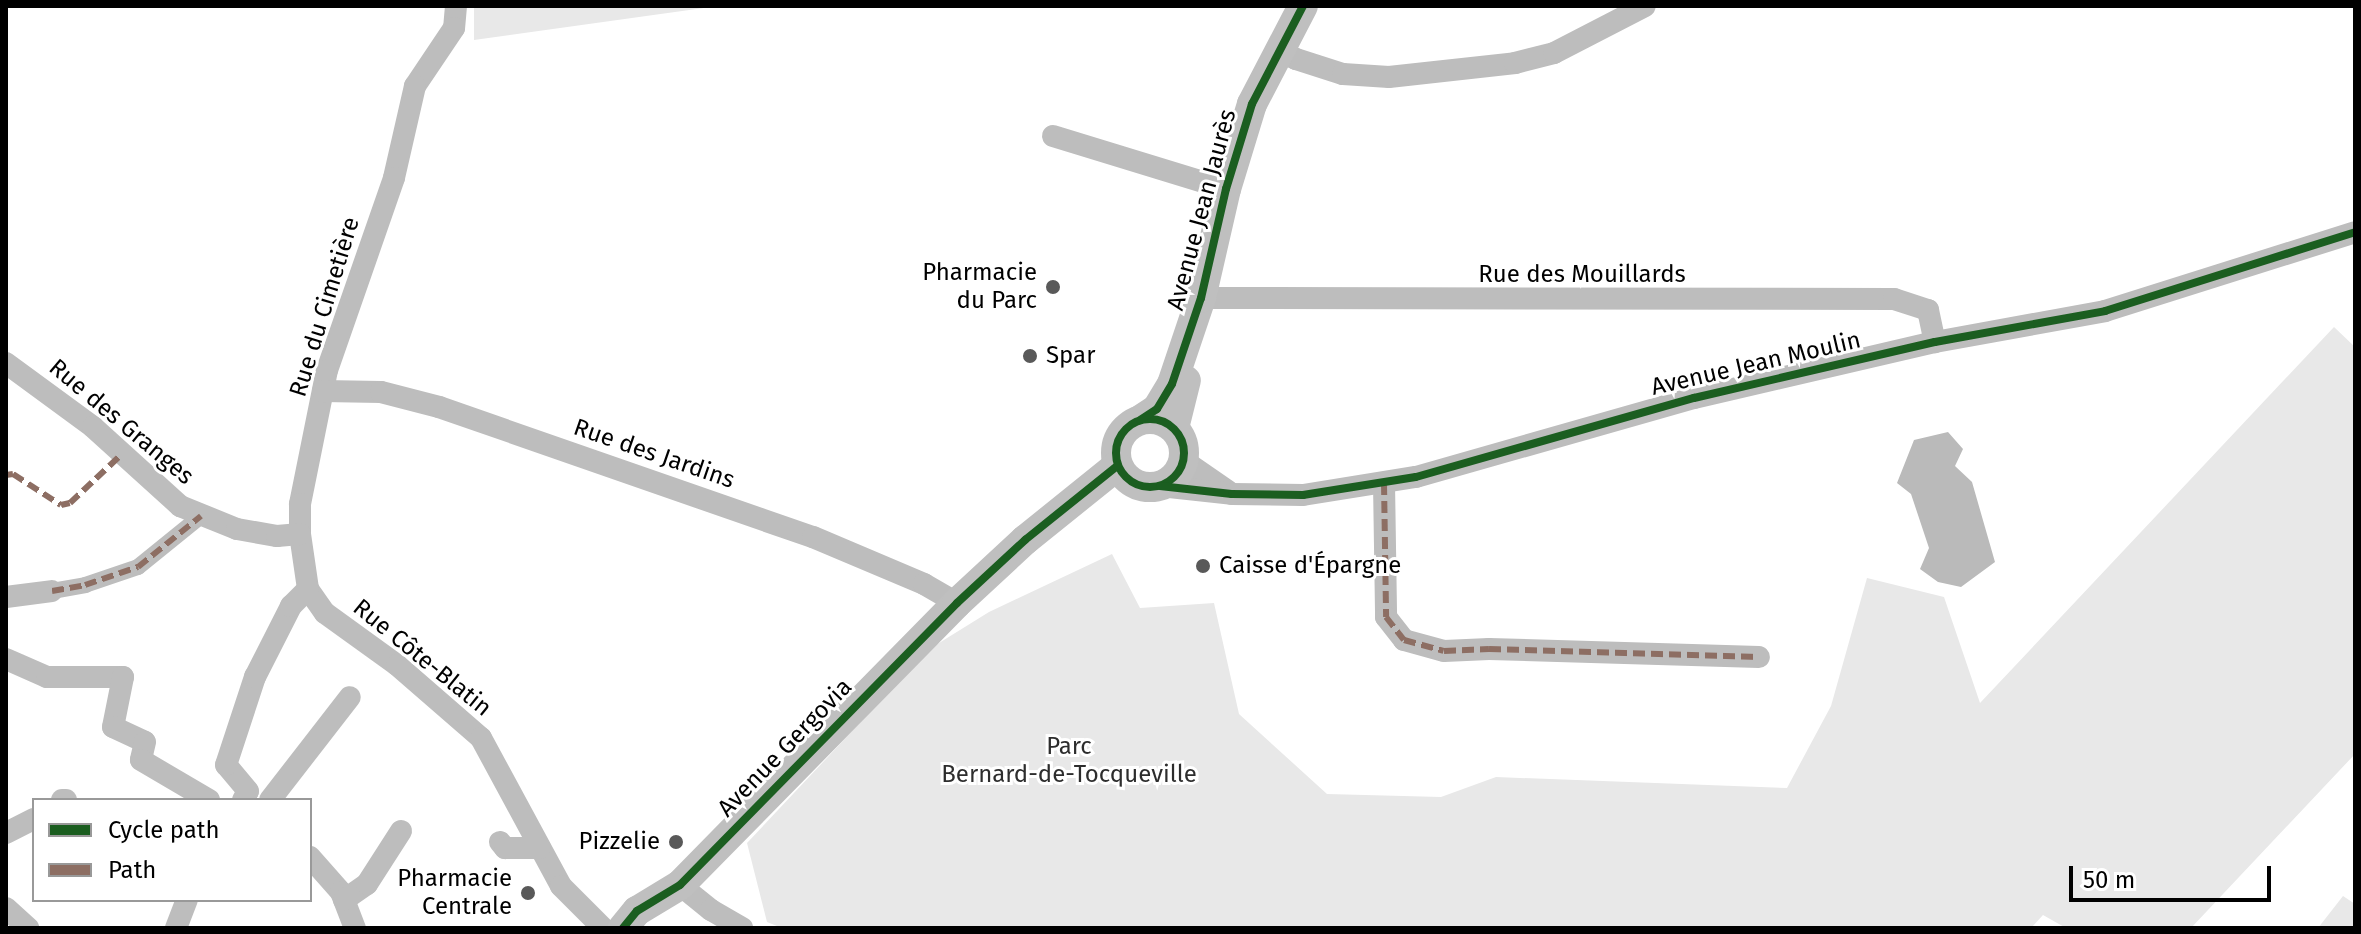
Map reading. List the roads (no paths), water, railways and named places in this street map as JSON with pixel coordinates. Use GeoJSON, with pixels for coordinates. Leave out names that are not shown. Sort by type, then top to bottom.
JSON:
{"type":"FeatureCollection","features":[{"type":"Feature","properties":{"kind":"main road","name":"Avenue Jean Jaurès"},"geometry":{"type":"LineString","coordinates":[[1140,420],[1157,409],[1172,384],[1205,299],[1303,6]]}},
{"type":"Feature","properties":{"kind":"main road","name":"Avenue Jean Jaurès"},"geometry":{"type":"LineString","coordinates":[[1174,428],[1205,299],[1226,189],[1252,104],[1324,6]]}},
{"type":"Feature","properties":{"kind":"main road"},"geometry":{"type":"LineString","coordinates":[[1140,420],[1158,420],[1174,428],[1184,449],[1183,460],[1175,476],[1160,486],[1132,483],[1117,466],[1118,439],[1130,425],[1140,420]]}},
{"type":"Feature","properties":{"kind":"main road","name":"Avenue Gergovia"},"geometry":{"type":"LineString","coordinates":[[623,928],[637,911],[680,885],[964,596],[1117,466]]}},
{"type":"Feature","properties":{"kind":"street","name":"Rue du Cimetière"},"geometry":{"type":"LineString","coordinates":[[308,589],[300,534],[300,504],[327,370],[394,178],[415,86],[454,28],[456,6]]}},
{"type":"Feature","properties":{"kind":"street"},"geometry":{"type":"LineString","coordinates":[[1287,54],[1343,74],[1389,77],[1515,63],[1554,53],[1645,6]]}},
{"type":"Feature","properties":{"kind":"street"},"geometry":{"type":"LineString","coordinates":[[1053,136],[1226,189]]}},
{"type":"Feature","properties":{"kind":"street","name":"Avenue Jean Moulin"},"geometry":{"type":"LineString","coordinates":[[1160,486],[1232,494],[1303,495],[1416,477],[1694,398],[1935,342],[2105,311],[2355,232]]}},
{"type":"Feature","properties":{"kind":"street","name":"Rue des Mouillards"},"geometry":{"type":"LineString","coordinates":[[1205,299],[1894,299],[1928,310],[1935,342]]}},
{"type":"Feature","properties":{"kind":"street","name":"Rue des Granges"},"geometry":{"type":"LineString","coordinates":[[6,363],[93,427],[180,506],[237,529],[277,536],[300,534]]}},
{"type":"Feature","properties":{"kind":"street","name":"Rue des Jardins"},"geometry":{"type":"LineString","coordinates":[[323,391],[381,392],[439,407],[813,537],[924,584],[964,596]]}},
{"type":"Feature","properties":{"kind":"street"},"geometry":{"type":"LineString","coordinates":[[1183,460],[1232,494]]}},
{"type":"Feature","properties":{"kind":"street"},"geometry":{"type":"LineString","coordinates":[[1384,483],[1386,617],[1404,640],[1444,651],[1759,657]]}},
{"type":"Feature","properties":{"kind":"street"},"geometry":{"type":"LineString","coordinates":[[6,597],[52,591],[125,574],[201,516]]}},
{"type":"Feature","properties":{"kind":"street"},"geometry":{"type":"LineString","coordinates":[[249,797],[226,765],[255,677],[291,606],[308,589]]}},
{"type":"Feature","properties":{"kind":"street","name":"Rue Côte-Blatin"},"geometry":{"type":"LineString","coordinates":[[308,589],[325,613],[397,665],[481,738],[561,886],[603,928]]}},
{"type":"Feature","properties":{"kind":"street"},"geometry":{"type":"LineString","coordinates":[[6,659],[47,677],[123,677],[113,727],[145,742],[141,760],[206,798]]}},
{"type":"Feature","properties":{"kind":"street"},"geometry":{"type":"LineString","coordinates":[[272,798],[350,697]]}},
{"type":"Feature","properties":{"kind":"street"},"geometry":{"type":"LineString","coordinates":[[6,833],[32,820]]}},
{"type":"Feature","properties":{"kind":"street"},"geometry":{"type":"LineString","coordinates":[[343,896],[367,884],[401,831]]}},
{"type":"Feature","properties":{"kind":"street"},"geometry":{"type":"LineString","coordinates":[[500,842],[505,848],[540,848]]}},
{"type":"Feature","properties":{"kind":"street"},"geometry":{"type":"LineString","coordinates":[[312,859],[343,896],[355,928]]}},
{"type":"Feature","properties":{"kind":"street"},"geometry":{"type":"LineString","coordinates":[[680,885],[711,910],[742,928]]}},
{"type":"Feature","properties":{"kind":"street"},"geometry":{"type":"LineString","coordinates":[[176,928],[186,902]]}},
{"type":"Feature","properties":{"kind":"street"},"geometry":{"type":"LineString","coordinates":[[6,908],[28,928]]}},
{"type":"Feature","properties":{"kind":"place","name":"Pharmacie du Parc"},"geometry":{"type":"Point","coordinates":[1053,287]}},
{"type":"Feature","properties":{"kind":"place","name":"Spar"},"geometry":{"type":"Point","coordinates":[1030,356]}},
{"type":"Feature","properties":{"kind":"place","name":"Caisse d'Épargne"},"geometry":{"type":"Point","coordinates":[1203,566]}},
{"type":"Feature","properties":{"kind":"place","name":"Pizzelie"},"geometry":{"type":"Point","coordinates":[676,842]}},
{"type":"Feature","properties":{"kind":"place","name":"Pharmacie Centrale"},"geometry":{"type":"Point","coordinates":[528,893]}},
{"type":"Feature","properties":{"kind":"park label","name":"Parc Bernard-de-Tocqueville"},"geometry":{"type":"Point","coordinates":[1069,761]}}]}
